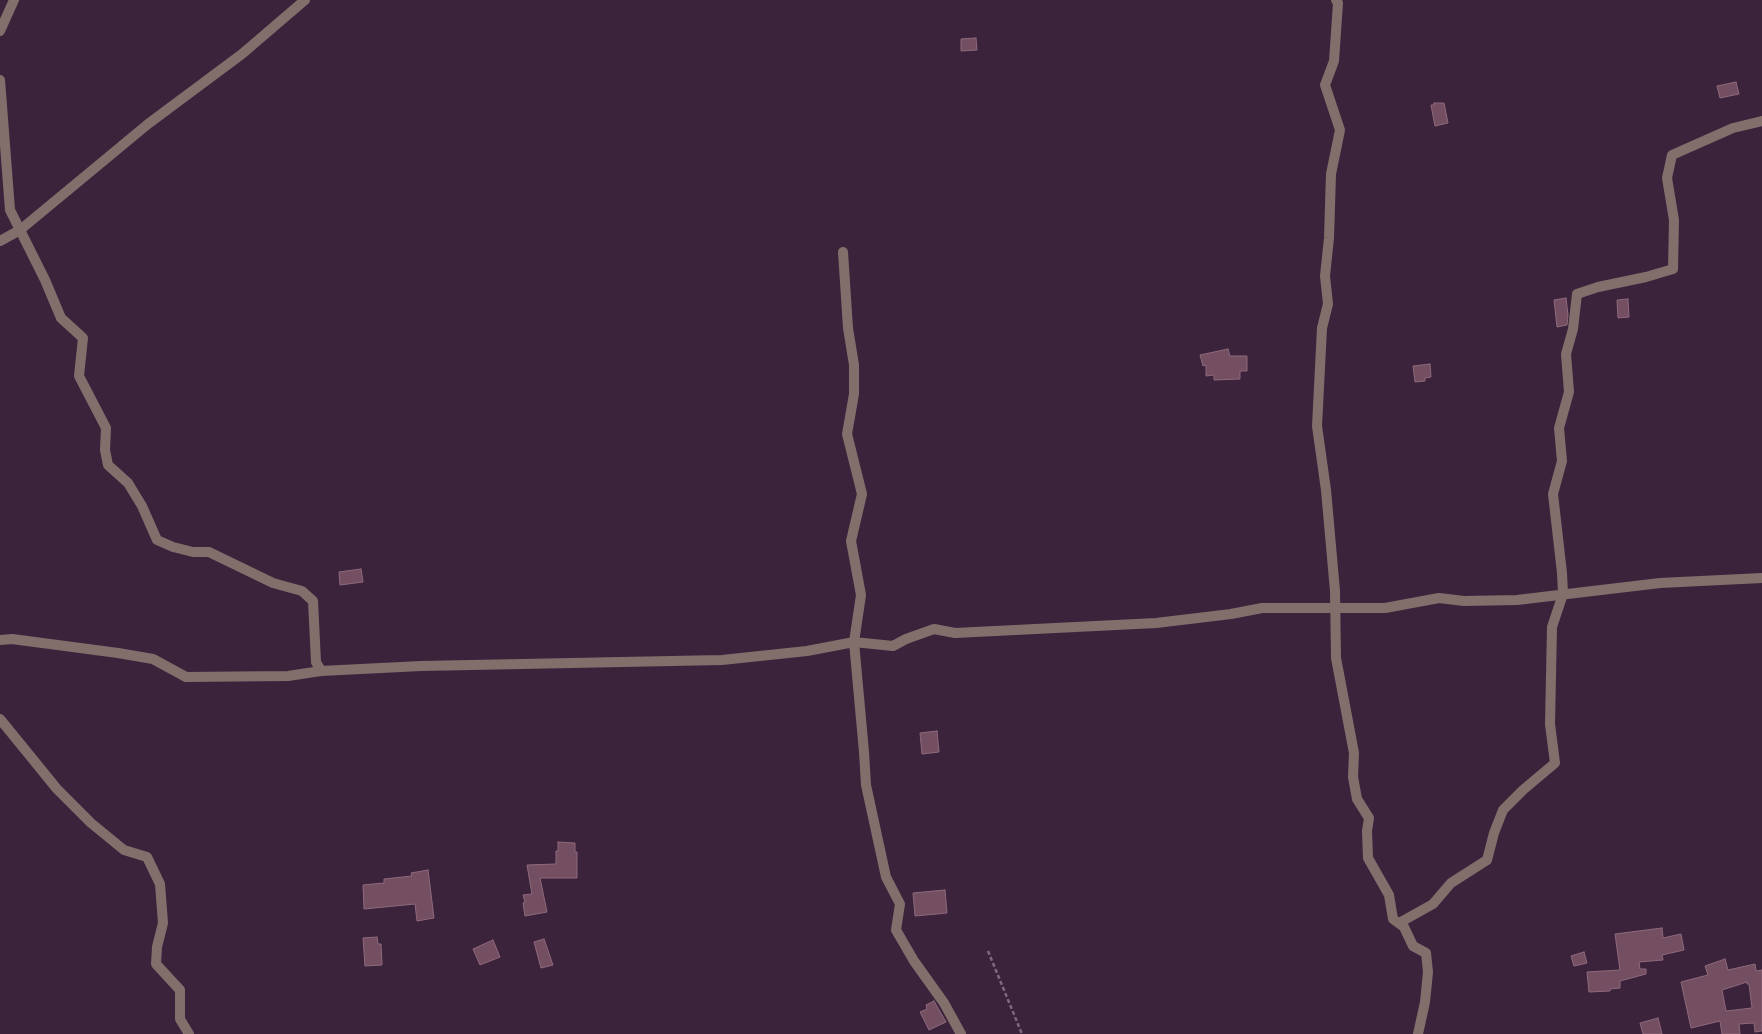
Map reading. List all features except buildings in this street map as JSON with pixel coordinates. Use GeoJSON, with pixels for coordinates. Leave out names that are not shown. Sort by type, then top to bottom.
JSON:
{"type":"FeatureCollection","features":[{"type":"Feature","properties":{"kind":"street"},"geometry":{"type":"LineString","coordinates":[[0,31],[14,0]]}},
{"type":"Feature","properties":{"kind":"street"},"geometry":{"type":"LineString","coordinates":[[0,241],[20,230],[148,124],[242,54],[305,0]]}},
{"type":"Feature","properties":{"kind":"street"},"geometry":{"type":"LineString","coordinates":[[1336,0],[1338,3],[1334,61],[1325,85],[1340,130],[1331,174],[1326,276],[1328,304],[1322,328],[1317,426],[1326,490],[1336,609],[1336,658],[1354,753],[1353,777],[1357,799],[1369,818],[1367,831],[1368,858],[1389,895],[1393,919],[1404,927],[1413,946],[1426,953],[1428,972],[1418,1034]]}},
{"type":"Feature","properties":{"kind":"street"},"geometry":{"type":"LineString","coordinates":[[0,80],[10,210],[45,280],[61,318],[83,338],[78,376],[106,428],[105,450],[108,465],[128,483],[142,506],[157,540],[173,547],[193,552],[209,552],[274,583],[302,591],[313,601],[316,662],[321,671]]}},
{"type":"Feature","properties":{"kind":"street"},"geometry":{"type":"LineString","coordinates":[[1399,923],[1432,904],[1451,883],[1487,860],[1494,833],[1503,810],[1555,763],[1550,724],[1552,627],[1563,594],[1553,494],[1562,461],[1559,428],[1569,392],[1566,354],[1573,329],[1578,294],[1598,287],[1673,269],[1674,220],[1666,178],[1672,155],[1733,128],[1762,122]]}},
{"type":"Feature","properties":{"kind":"street"},"geometry":{"type":"LineString","coordinates":[[843,252],[848,328],[854,365],[854,394],[847,434],[862,494],[851,541],[861,596],[854,642],[866,785],[886,877],[900,904],[896,930],[944,1003],[961,1034]]}},
{"type":"Feature","properties":{"kind":"street"},"geometry":{"type":"LineString","coordinates":[[0,640],[12,639],[154,659],[186,677],[288,676],[321,671],[421,666],[722,660],[808,651],[854,642],[893,646],[934,629],[955,633],[1156,623],[1231,614],[1262,608],[1385,608],[1439,598],[1464,601],[1517,600],[1660,583],[1762,578]]}},
{"type":"Feature","properties":{"kind":"street"},"geometry":{"type":"LineString","coordinates":[[0,719],[57,789],[91,823],[124,850],[147,857],[160,884],[163,923],[157,947],[156,964],[180,990],[180,1018],[190,1034]]}},
{"type":"Feature","properties":{"kind":"path"},"geometry":{"type":"LineString","coordinates":[[988,951],[1022,1034]]}}]}
